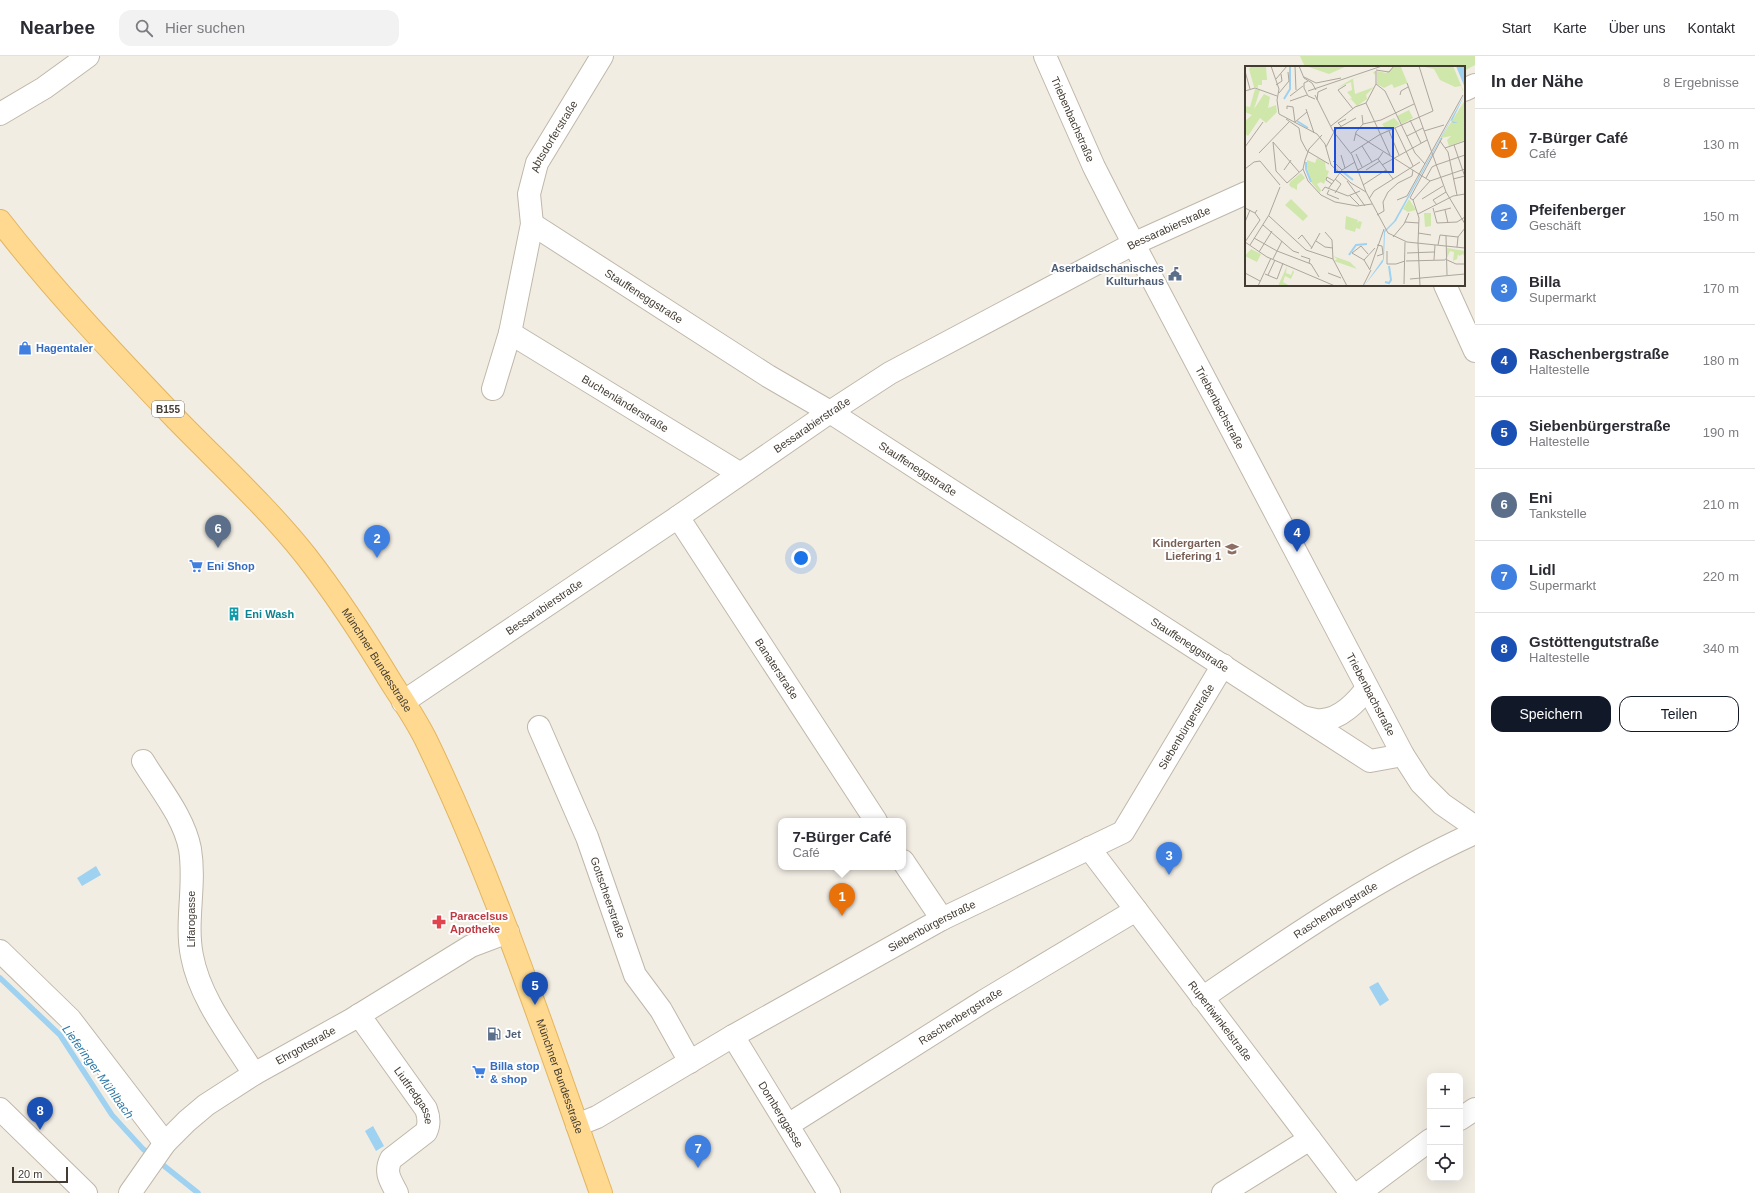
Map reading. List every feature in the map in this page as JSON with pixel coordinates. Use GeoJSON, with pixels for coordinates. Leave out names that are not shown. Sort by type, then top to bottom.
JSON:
{"type":"FeatureCollection","features":[{"type":"Feature","properties":{"kind":"main road","name":"Münchner Bundesstraße"},"geometry":{"type":"LineString","coordinates":[[0,221],[28,257],[94,331],[272,517],[304,554],[375,656],[426,739],[481,866],[508,932],[601,1193]]}},
{"type":"Feature","properties":{"kind":"street"},"geometry":{"type":"LineString","coordinates":[[0,114],[44,88],[88,56]]}},
{"type":"Feature","properties":{"kind":"street","name":"Abtsdorferstraße"},"geometry":{"type":"LineString","coordinates":[[532,224],[529,194],[537,163],[602,56]]}},
{"type":"Feature","properties":{"kind":"street","name":"Triebenbachstraße"},"geometry":{"type":"LineString","coordinates":[[1045,56],[1094,168],[1403,755]]}},
{"type":"Feature","properties":{"kind":"street"},"geometry":{"type":"LineString","coordinates":[[1465,90],[1475,85]]}},
{"type":"Feature","properties":{"kind":"street","name":"Bessarabierstraße"},"geometry":{"type":"LineString","coordinates":[[403,702],[678,517],[739,473],[890,373],[1133,244],[1245,193]]}},
{"type":"Feature","properties":{"kind":"street"},"geometry":{"type":"LineString","coordinates":[[493,389],[510,333],[532,224]]}},
{"type":"Feature","properties":{"kind":"street","name":"Stauffeneggstraße"},"geometry":{"type":"LineString","coordinates":[[532,224],[768,376],[830,412],[1370,761],[1403,755]]}},
{"type":"Feature","properties":{"kind":"street"},"geometry":{"type":"LineString","coordinates":[[1445,286],[1475,351]]}},
{"type":"Feature","properties":{"kind":"street","name":"Buchenländerstraße"},"geometry":{"type":"LineString","coordinates":[[510,333],[739,473]]}},
{"type":"Feature","properties":{"kind":"street","name":"Banaterstraße"},"geometry":{"type":"LineString","coordinates":[[678,517],[874,818]]}},
{"type":"Feature","properties":{"kind":"street","name":"Siebenbürgerstraße"},"geometry":{"type":"LineString","coordinates":[[577,1125],[597,1117],[733,1036],[942,919],[1123,832],[1223,665]]}},
{"type":"Feature","properties":{"kind":"street","name":"Stauffeneggstraße"},"geometry":{"type":"LineString","coordinates":[[1303,717],[1322,720],[1337,716],[1359,699],[1367,688]]}},
{"type":"Feature","properties":{"kind":"street","name":"Gottscheerstraße"},"geometry":{"type":"LineString","coordinates":[[539,727],[587,837],[635,975],[661,1010],[690,1062]]}},
{"type":"Feature","properties":{"kind":"street"},"geometry":{"type":"LineString","coordinates":[[1403,755],[1421,783],[1442,804],[1475,827]]}},
{"type":"Feature","properties":{"kind":"street","name":"Lifarogasse"},"geometry":{"type":"LineString","coordinates":[[143,761],[175,813],[185,833],[190,850],[191,869],[189,936],[192,956],[199,982],[215,1012],[254,1074]]}},
{"type":"Feature","properties":{"kind":"street","name":"Raschenbergstraße"},"geometry":{"type":"LineString","coordinates":[[1202,998],[1322,917],[1379,883],[1475,832]]}},
{"type":"Feature","properties":{"kind":"street","name":"Rupertiwinkelstraße"},"geometry":{"type":"LineString","coordinates":[[1089,848],[1351,1193]]}},
{"type":"Feature","properties":{"kind":"street"},"geometry":{"type":"LineString","coordinates":[[906,865],[942,919]]}},
{"type":"Feature","properties":{"kind":"street","name":"Raschenbergstraße"},"geometry":{"type":"LineString","coordinates":[[788,1125],[984,1001],[1136,910]]}},
{"type":"Feature","properties":{"kind":"street","name":"Ehrgottstraße"},"geometry":{"type":"LineString","coordinates":[[130,1193],[158,1153],[187,1121],[206,1105],[254,1074],[355,1018],[471,946],[508,932]]}},
{"type":"Feature","properties":{"kind":"street"},"geometry":{"type":"LineString","coordinates":[[0,951],[70,1019],[158,1153]]}},
{"type":"Feature","properties":{"kind":"street","name":"Liutfredgasse"},"geometry":{"type":"LineString","coordinates":[[355,1018],[426,1109],[429,1121],[426,1132],[391,1159],[387,1170],[388,1176],[397,1193]]}},
{"type":"Feature","properties":{"kind":"street","name":"Dornberggasse"},"geometry":{"type":"LineString","coordinates":[[733,1036],[828,1193]]}},
{"type":"Feature","properties":{"kind":"street"},"geometry":{"type":"LineString","coordinates":[[0,1109],[86,1193]]}},
{"type":"Feature","properties":{"kind":"street"},"geometry":{"type":"LineString","coordinates":[[1463,1117],[1475,1109]]}},
{"type":"Feature","properties":{"kind":"street"},"geometry":{"type":"LineString","coordinates":[[1223,1193],[1310,1139]]}},
{"type":"Feature","properties":{"kind":"street"},"geometry":{"type":"LineString","coordinates":[[1358,1193],[1427,1142]]}},
{"type":"Feature","properties":{"kind":"green space"},"geometry":{"type":"Polygon","coordinates":[[[1300,56],[1475,56],[1475,65],[1465,70],[1465,66],[1305,66],[1300,56]]]}},
{"type":"Feature","properties":{"kind":"water"},"geometry":{"type":"Polygon","coordinates":[[[96,866],[101,875],[82,886],[77,878],[96,866]]]}},
{"type":"Feature","properties":{"kind":"water"},"geometry":{"type":"Polygon","coordinates":[[[1378,982],[1389,1000],[1380,1006],[1369,987],[1378,982]]]}},
{"type":"Feature","properties":{"kind":"water"},"geometry":{"type":"Polygon","coordinates":[[[373,1126],[384,1146],[376,1151],[365,1131],[373,1126]]]}},
{"type":"Feature","properties":{"kind":"waterway","name":"Lieferinger Mühlbach"},"geometry":{"type":"LineString","coordinates":[[0,978],[60,1035],[112,1115],[143,1149],[151,1155]]}},
{"type":"Feature","properties":{"kind":"waterway","name":"Lieferinger Mühlbach"},"geometry":{"type":"LineString","coordinates":[[158,1161],[198,1193]]}},
{"type":"Feature","properties":{"kind":"place","name":"Aserbaidschanisches Kulturhaus"},"geometry":{"type":"Point","coordinates":[1175,274]}},
{"type":"Feature","properties":{"kind":"place","name":"Hagentaler"},"geometry":{"type":"Point","coordinates":[25,348]}},
{"type":"Feature","properties":{"kind":"place","name":"Eni"},"geometry":{"type":"Point","coordinates":[218,548]}},
{"type":"Feature","properties":{"kind":"place","name":"Kindergarten Liefering 1"},"geometry":{"type":"Point","coordinates":[1232,549]}},
{"type":"Feature","properties":{"kind":"place","name":"Raschenbergstraße"},"geometry":{"type":"Point","coordinates":[1297,552]}},
{"type":"Feature","properties":{"kind":"place","name":"Pfeifenberger"},"geometry":{"type":"Point","coordinates":[377,558]}},
{"type":"Feature","properties":{"kind":"place","name":"Eni Shop"},"geometry":{"type":"Point","coordinates":[196,566]}},
{"type":"Feature","properties":{"kind":"place","name":"Eni Wash"},"geometry":{"type":"Point","coordinates":[234,614]}},
{"type":"Feature","properties":{"kind":"place","name":"Billa"},"geometry":{"type":"Point","coordinates":[1169,875]}},
{"type":"Feature","properties":{"kind":"place","name":"7-Bürger Café"},"geometry":{"type":"Point","coordinates":[842,916]}},
{"type":"Feature","properties":{"kind":"place","name":"Paracelsus Apotheke"},"geometry":{"type":"Point","coordinates":[439,922]}},
{"type":"Feature","properties":{"kind":"place","name":"Siebenbürgerstraße"},"geometry":{"type":"Point","coordinates":[535,1005]}},
{"type":"Feature","properties":{"kind":"place","name":"Jet"},"geometry":{"type":"Point","coordinates":[494,1034]}},
{"type":"Feature","properties":{"kind":"place","name":"Billa stop & shop"},"geometry":{"type":"Point","coordinates":[479,1072]}},
{"type":"Feature","properties":{"kind":"place","name":"Gstöttengutstraße"},"geometry":{"type":"Point","coordinates":[40,1130]}},
{"type":"Feature","properties":{"kind":"place","name":"Lidl"},"geometry":{"type":"Point","coordinates":[698,1168]}}]}
